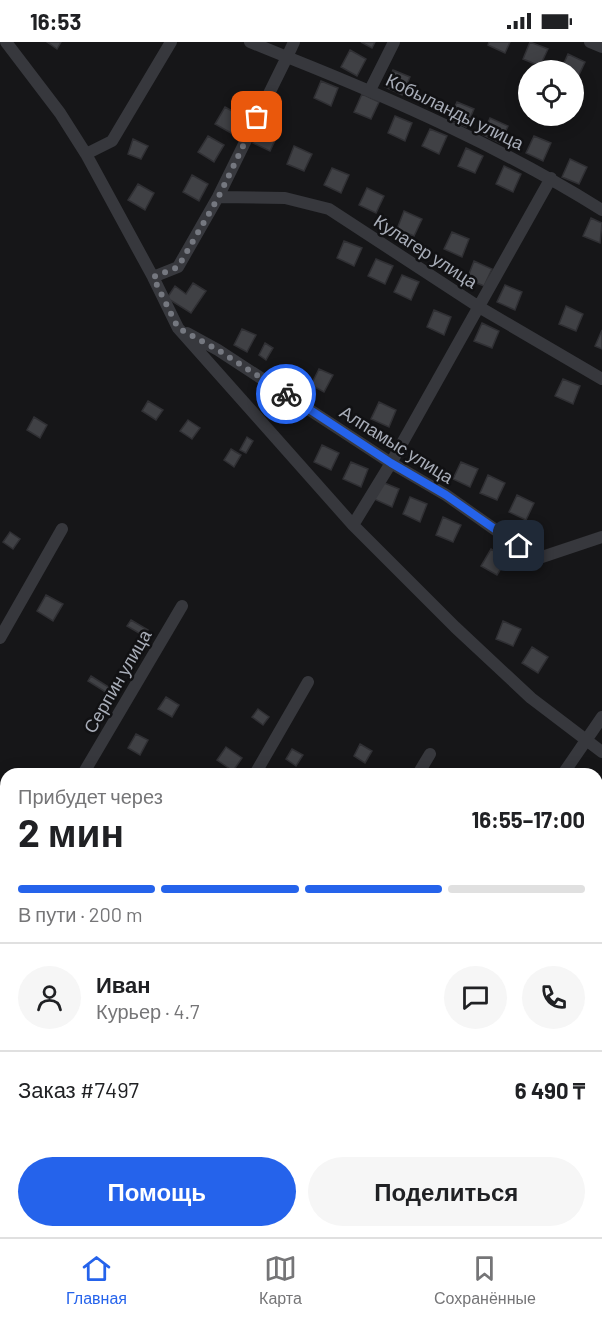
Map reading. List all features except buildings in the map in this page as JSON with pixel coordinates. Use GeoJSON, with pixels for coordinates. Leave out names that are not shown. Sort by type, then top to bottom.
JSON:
{"type":"FeatureCollection","features":[{"type":"Feature","properties":{"kind":"street"},"geometry":{"type":"LineString","coordinates":[[6,42],[60,113],[86,154],[178,328],[353,525],[531,698],[602,752]]}},
{"type":"Feature","properties":{"kind":"street"},"geometry":{"type":"LineString","coordinates":[[86,154],[112,141],[171,42]]}},
{"type":"Feature","properties":{"kind":"street","name":"Кобыланды улица"},"geometry":{"type":"LineString","coordinates":[[250,42],[370,90],[550,178],[602,210]]}},
{"type":"Feature","properties":{"kind":"street"},"geometry":{"type":"LineString","coordinates":[[153,277],[178,267],[218,198],[294,42]]}},
{"type":"Feature","properties":{"kind":"street"},"geometry":{"type":"LineString","coordinates":[[370,90],[394,42]]}},
{"type":"Feature","properties":{"kind":"street"},"geometry":{"type":"LineString","coordinates":[[590,42],[602,47]]}},
{"type":"Feature","properties":{"kind":"street"},"geometry":{"type":"LineString","coordinates":[[353,525],[391,463],[550,178]]}},
{"type":"Feature","properties":{"kind":"street","name":"Кулагер улица"},"geometry":{"type":"LineString","coordinates":[[218,198],[285,198],[329,209],[479,307],[602,379]]}},
{"type":"Feature","properties":{"kind":"street","name":"Алпамыс улица"},"geometry":{"type":"LineString","coordinates":[[178,328],[218,350],[391,463],[446,495],[539,558],[602,537]]}},
{"type":"Feature","properties":{"kind":"street"},"geometry":{"type":"LineString","coordinates":[[0,638],[62,529]]}},
{"type":"Feature","properties":{"kind":"street","name":"Серпин улица"},"geometry":{"type":"LineString","coordinates":[[87,768],[182,606]]}},
{"type":"Feature","properties":{"kind":"street"},"geometry":{"type":"LineString","coordinates":[[258,768],[308,682]]}},
{"type":"Feature","properties":{"kind":"street"},"geometry":{"type":"LineString","coordinates":[[567,768],[602,717]]}},
{"type":"Feature","properties":{"kind":"street"},"geometry":{"type":"LineString","coordinates":[[422,768],[430,754]]}},
{"type":"Feature","properties":{"kind":"way so far"},"geometry":{"type":"LineString","coordinates":[[257,117],[218,198],[178,267],[153,277],[178,328],[218,350],[286,394]]}},
{"type":"Feature","properties":{"kind":"route"},"geometry":{"type":"LineString","coordinates":[[286,394],[391,463],[446,495],[519,546]]}}]}
